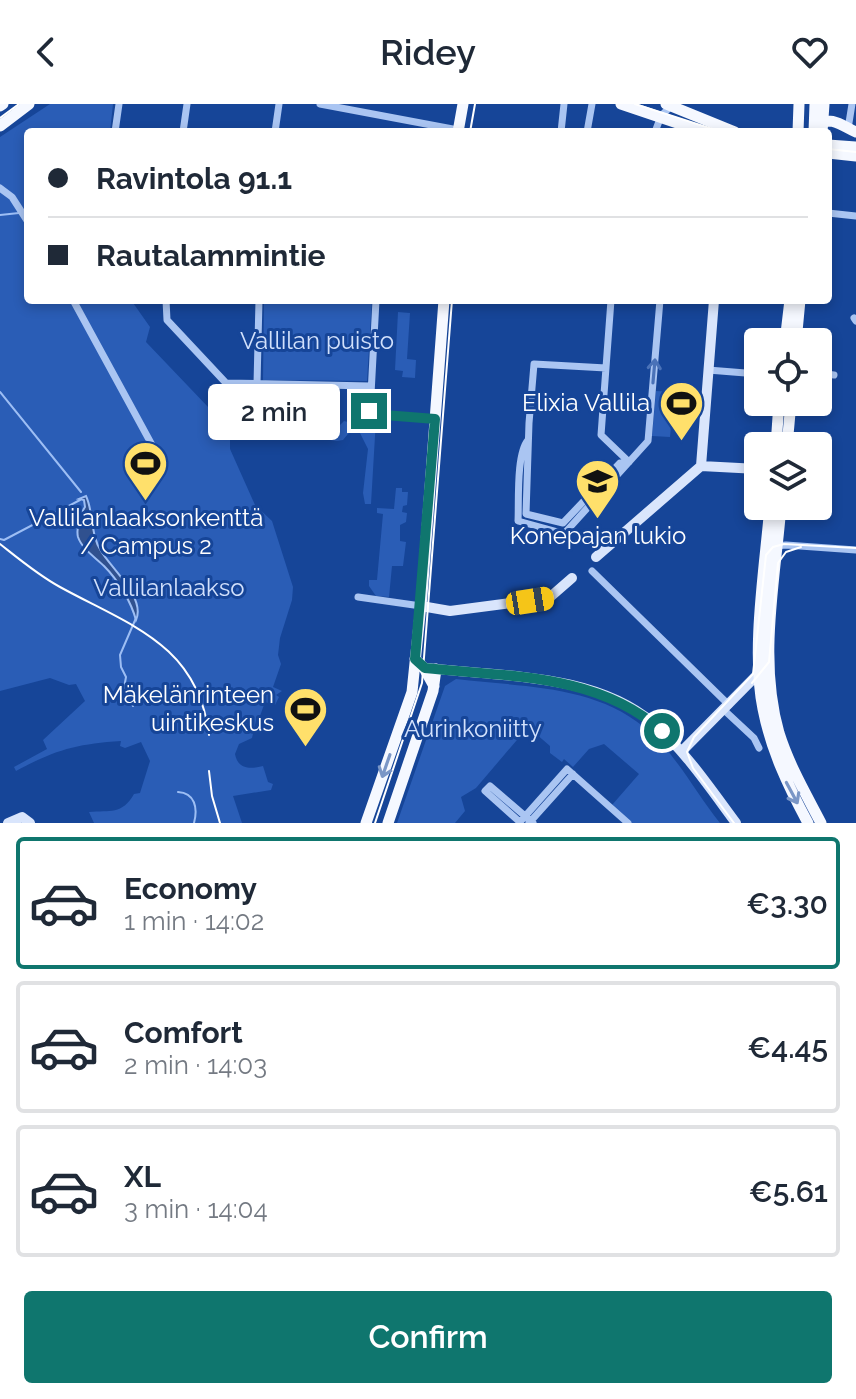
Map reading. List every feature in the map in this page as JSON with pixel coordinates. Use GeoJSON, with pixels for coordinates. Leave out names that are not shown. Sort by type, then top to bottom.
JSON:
{"type":"FeatureCollection","features":[{"type":"Feature","properties":{"kind":"main road"},"geometry":{"type":"LineString","coordinates":[[0,126],[29,104]]}},
{"type":"Feature","properties":{"kind":"main road"},"geometry":{"type":"LineString","coordinates":[[459,128],[463,104]]}},
{"type":"Feature","properties":{"kind":"main road"},"geometry":{"type":"LineString","coordinates":[[621,104],[693,128]]}},
{"type":"Feature","properties":{"kind":"main road"},"geometry":{"type":"LineString","coordinates":[[798,128],[799,104]]}},
{"type":"Feature","properties":{"kind":"main road"},"geometry":{"type":"LineString","coordinates":[[815,104],[819,127]]}},
{"type":"Feature","properties":{"kind":"main road"},"geometry":{"type":"LineString","coordinates":[[819,127],[824,104]]}},
{"type":"Feature","properties":{"kind":"main road"},"geometry":{"type":"LineString","coordinates":[[670,105],[725,128]]}},
{"type":"Feature","properties":{"kind":"main road"},"geometry":{"type":"LineString","coordinates":[[819,127],[837,121],[852,130]]}},
{"type":"Feature","properties":{"kind":"main road"},"geometry":{"type":"LineString","coordinates":[[832,149],[856,147]]}},
{"type":"Feature","properties":{"kind":"main road"},"geometry":{"type":"LineString","coordinates":[[832,149],[856,156]]}},
{"type":"Feature","properties":{"kind":"main road"},"geometry":{"type":"LineString","coordinates":[[366,823],[422,666],[421,606],[444,304]]}},
{"type":"Feature","properties":{"kind":"main road"},"geometry":{"type":"LineString","coordinates":[[787,328],[790,304]]}},
{"type":"Feature","properties":{"kind":"main road"},"geometry":{"type":"LineString","coordinates":[[797,328],[800,304]]}},
{"type":"Feature","properties":{"kind":"main road"},"geometry":{"type":"LineString","coordinates":[[771,520],[773,553]]}},
{"type":"Feature","properties":{"kind":"main road"},"geometry":{"type":"LineString","coordinates":[[779,520],[762,678],[773,748],[785,780],[808,823]]}},
{"type":"Feature","properties":{"kind":"main road"},"geometry":{"type":"LineString","coordinates":[[388,823],[434,686],[422,666]]}},
{"type":"Feature","properties":{"kind":"main road"},"geometry":{"type":"LineString","coordinates":[[762,678],[788,758],[821,823]]}},
{"type":"Feature","properties":{"kind":"street"},"geometry":{"type":"LineString","coordinates":[[116,128],[119,104]]}},
{"type":"Feature","properties":{"kind":"street"},"geometry":{"type":"LineString","coordinates":[[184,128],[187,104]]}},
{"type":"Feature","properties":{"kind":"street"},"geometry":{"type":"LineString","coordinates":[[276,128],[279,104]]}},
{"type":"Feature","properties":{"kind":"street"},"geometry":{"type":"LineString","coordinates":[[320,104],[443,128]]}},
{"type":"Feature","properties":{"kind":"street"},"geometry":{"type":"LineString","coordinates":[[561,128],[564,104]]}},
{"type":"Feature","properties":{"kind":"street"},"geometry":{"type":"LineString","coordinates":[[588,128],[592,104]]}},
{"type":"Feature","properties":{"kind":"street"},"geometry":{"type":"LineString","coordinates":[[852,104],[852,130]]}},
{"type":"Feature","properties":{"kind":"street"},"geometry":{"type":"LineString","coordinates":[[656,128],[670,105]]}},
{"type":"Feature","properties":{"kind":"street"},"geometry":{"type":"LineString","coordinates":[[0,188],[12,197],[24,216]]}},
{"type":"Feature","properties":{"kind":"street"},"geometry":{"type":"LineString","coordinates":[[832,213],[856,216]]}},
{"type":"Feature","properties":{"kind":"street"},"geometry":{"type":"LineString","coordinates":[[75,304],[158,456]]}},
{"type":"Feature","properties":{"kind":"street"},"geometry":{"type":"LineString","coordinates":[[166,304],[167,320],[226,383],[370,386]]}},
{"type":"Feature","properties":{"kind":"street"},"geometry":{"type":"LineString","coordinates":[[257,384],[259,304]]}},
{"type":"Feature","properties":{"kind":"street"},"geometry":{"type":"LineString","coordinates":[[376,304],[369,411],[372,414],[435,419]]}},
{"type":"Feature","properties":{"kind":"street"},"geometry":{"type":"LineString","coordinates":[[611,304],[601,435],[629,462]]}},
{"type":"Feature","properties":{"kind":"street"},"geometry":{"type":"LineString","coordinates":[[528,440],[522,458],[518,521],[558,532],[562,536],[648,441],[660,304]]}},
{"type":"Feature","properties":{"kind":"street"},"geometry":{"type":"LineString","coordinates":[[701,466],[714,304]]}},
{"type":"Feature","properties":{"kind":"street"},"geometry":{"type":"LineString","coordinates":[[606,368],[534,364],[526,514],[563,523],[620,463],[629,462]]}},
{"type":"Feature","properties":{"kind":"street"},"geometry":{"type":"LineString","coordinates":[[708,370],[744,373]]}},
{"type":"Feature","properties":{"kind":"street"},"geometry":{"type":"LineString","coordinates":[[596,557],[701,466],[744,468]]}},
{"type":"Feature","properties":{"kind":"street"},"geometry":{"type":"LineString","coordinates":[[773,553],[792,546],[856,550]]}},
{"type":"Feature","properties":{"kind":"street"},"geometry":{"type":"LineString","coordinates":[[773,553],[792,546]]}},
{"type":"Feature","properties":{"kind":"street"},"geometry":{"type":"LineString","coordinates":[[592,571],[726,707],[759,748]]}},
{"type":"Feature","properties":{"kind":"street"},"geometry":{"type":"LineString","coordinates":[[358,597],[450,611],[549,598],[572,578]]}},
{"type":"Feature","properties":{"kind":"street"},"geometry":{"type":"LineString","coordinates":[[422,666],[566,683],[603,693],[640,713],[682,751],[736,823]]}},
{"type":"Feature","properties":{"kind":"street"},"geometry":{"type":"LineString","coordinates":[[682,751],[749,680],[762,678]]}},
{"type":"Feature","properties":{"kind":"street"},"geometry":{"type":"LineString","coordinates":[[527,820],[567,769],[628,823]]}},
{"type":"Feature","properties":{"kind":"street"},"geometry":{"type":"LineString","coordinates":[[539,806],[573,774]]}},
{"type":"Feature","properties":{"kind":"street"},"geometry":{"type":"LineString","coordinates":[[490,786],[527,820],[485,791],[490,786]]}},
{"type":"Feature","properties":{"kind":"street"},"geometry":{"type":"LineString","coordinates":[[8,823],[22,817],[30,823]]}},
{"type":"Feature","properties":{"kind":"green space","name":"Vallilanlaakso"},"geometry":{"type":"Polygon","coordinates":[[[50,104],[113,104],[110,128],[24,128],[24,304],[134,304],[150,327],[146,342],[209,408],[216,400],[230,427],[230,449],[255,505],[272,521],[293,587],[292,600],[280,638],[278,655],[281,664],[273,687],[282,691],[276,695],[279,697],[275,705],[265,702],[260,716],[257,716],[252,738],[239,744],[235,754],[242,766],[263,766],[268,782],[273,784],[271,790],[233,796],[242,823],[94,823],[89,812],[120,808],[134,794],[140,793],[150,761],[141,742],[125,748],[120,746],[121,741],[78,746],[54,753],[16,771],[14,767],[47,749],[43,740],[85,701],[76,684],[69,685],[50,678],[0,691],[0,137],[50,104]]]}},
{"type":"Feature","properties":{"kind":"green space","name":"Vallilan puisto"},"geometry":{"type":"Polygon","coordinates":[[[264,304],[372,304],[367,381],[263,380],[264,304]]]}},
{"type":"Feature","properties":{"kind":"green space"},"geometry":{"type":"Polygon","coordinates":[[[398,312],[410,313],[407,359],[416,360],[415,378],[402,377],[403,371],[395,370],[398,312]]]}},
{"type":"Feature","properties":{"kind":"green space"},"geometry":{"type":"Polygon","coordinates":[[[351,391],[366,391],[366,412],[343,440],[316,438],[313,412],[316,411],[317,417],[339,426],[344,421],[348,422],[353,409],[348,405],[351,391]]]}},
{"type":"Feature","properties":{"kind":"green space"},"geometry":{"type":"Polygon","coordinates":[[[656,391],[673,392],[674,397],[688,398],[688,403],[683,403],[683,412],[673,404],[670,437],[652,436],[656,391]]]}},
{"type":"Feature","properties":{"kind":"green space"},"geometry":{"type":"Polygon","coordinates":[[[366,419],[376,419],[371,504],[365,504],[363,493],[368,449],[359,431],[366,419]]]}},
{"type":"Feature","properties":{"kind":"green space"},"geometry":{"type":"Polygon","coordinates":[[[396,488],[408,492],[407,505],[403,506],[402,512],[407,513],[406,522],[400,525],[400,541],[406,542],[403,566],[392,566],[389,597],[376,596],[369,586],[369,580],[377,580],[383,514],[377,513],[377,508],[394,509],[396,488]]]}},
{"type":"Feature","properties":{"kind":"green space","name":"Aurinkoniitty"},"geometry":{"type":"Polygon","coordinates":[[[456,679],[554,690],[602,702],[624,713],[665,748],[720,823],[632,823],[612,805],[639,774],[604,744],[589,749],[573,767],[550,753],[550,746],[528,727],[476,788],[461,797],[465,811],[455,823],[397,823],[445,686],[456,679]]]}},
{"type":"Feature","properties":{"kind":"shaded area"},"geometry":{"type":"Polygon","coordinates":[[[86,496],[98,544],[132,593],[138,611],[136,620],[119,585],[78,537],[79,522],[85,507],[84,500],[79,499],[86,496]]]}},
{"type":"Feature","properties":{"kind":"waterway"},"geometry":{"type":"LineString","coordinates":[[0,215],[19,213]]}},
{"type":"Feature","properties":{"kind":"waterway"},"geometry":{"type":"LineString","coordinates":[[0,392],[81,492]]}},
{"type":"Feature","properties":{"kind":"waterway"},"geometry":{"type":"LineString","coordinates":[[0,539],[4,540],[80,500]]}},
{"type":"Feature","properties":{"kind":"waterway"},"geometry":{"type":"LineString","coordinates":[[133,706],[124,688],[126,677],[120,655],[136,618]]}},
{"type":"Feature","properties":{"kind":"waterway"},"geometry":{"type":"LineString","coordinates":[[178,792],[192,798],[196,812],[194,823]]}},
{"type":"Feature","properties":{"kind":"tram line"},"geometry":{"type":"LineString","coordinates":[[0,118],[19,104]]}},
{"type":"Feature","properties":{"kind":"tram line"},"geometry":{"type":"LineString","coordinates":[[471,128],[475,104]]}},
{"type":"Feature","properties":{"kind":"tram line"},"geometry":{"type":"LineString","coordinates":[[635,104],[710,128]]}},
{"type":"Feature","properties":{"kind":"tram line"},"geometry":{"type":"LineString","coordinates":[[832,149],[856,152]]}},
{"type":"Feature","properties":{"kind":"tram line"},"geometry":{"type":"LineString","coordinates":[[375,823],[422,683],[452,304]]}},
{"type":"Feature","properties":{"kind":"tram line"},"geometry":{"type":"LineString","coordinates":[[0,544],[52,582],[135,627],[175,658],[191,679],[202,704],[209,735]]}},
{"type":"Feature","properties":{"kind":"tram line"},"geometry":{"type":"LineString","coordinates":[[734,823],[693,768],[687,752],[694,737],[753,674],[766,555],[773,547],[784,544],[856,548]]}},
{"type":"Feature","properties":{"kind":"tram line"},"geometry":{"type":"LineString","coordinates":[[752,683],[769,662],[778,563],[786,552],[801,547]]}},
{"type":"Feature","properties":{"kind":"tram line"},"geometry":{"type":"LineString","coordinates":[[209,771],[220,823]]}},
{"type":"Feature","properties":{"kind":"place","name":"Elixia Vallila"},"geometry":{"type":"Point","coordinates":[681,442]}},
{"type":"Feature","properties":{"kind":"place","name":"Vallilanlaaksonkenttä / Campus 2"},"geometry":{"type":"Point","coordinates":[146,503]}},
{"type":"Feature","properties":{"kind":"place","name":"Konepajan lukio"},"geometry":{"type":"Point","coordinates":[598,521]}},
{"type":"Feature","properties":{"kind":"place","name":"Mäkelänrinteen uintikeskus"},"geometry":{"type":"Point","coordinates":[305,748]}},
{"type":"Feature","properties":{"kind":"route"},"geometry":{"type":"LineString","coordinates":[[369,411],[372,414],[435,419],[415,659],[425,668],[566,683],[603,693],[640,713],[662,731]]}}]}
